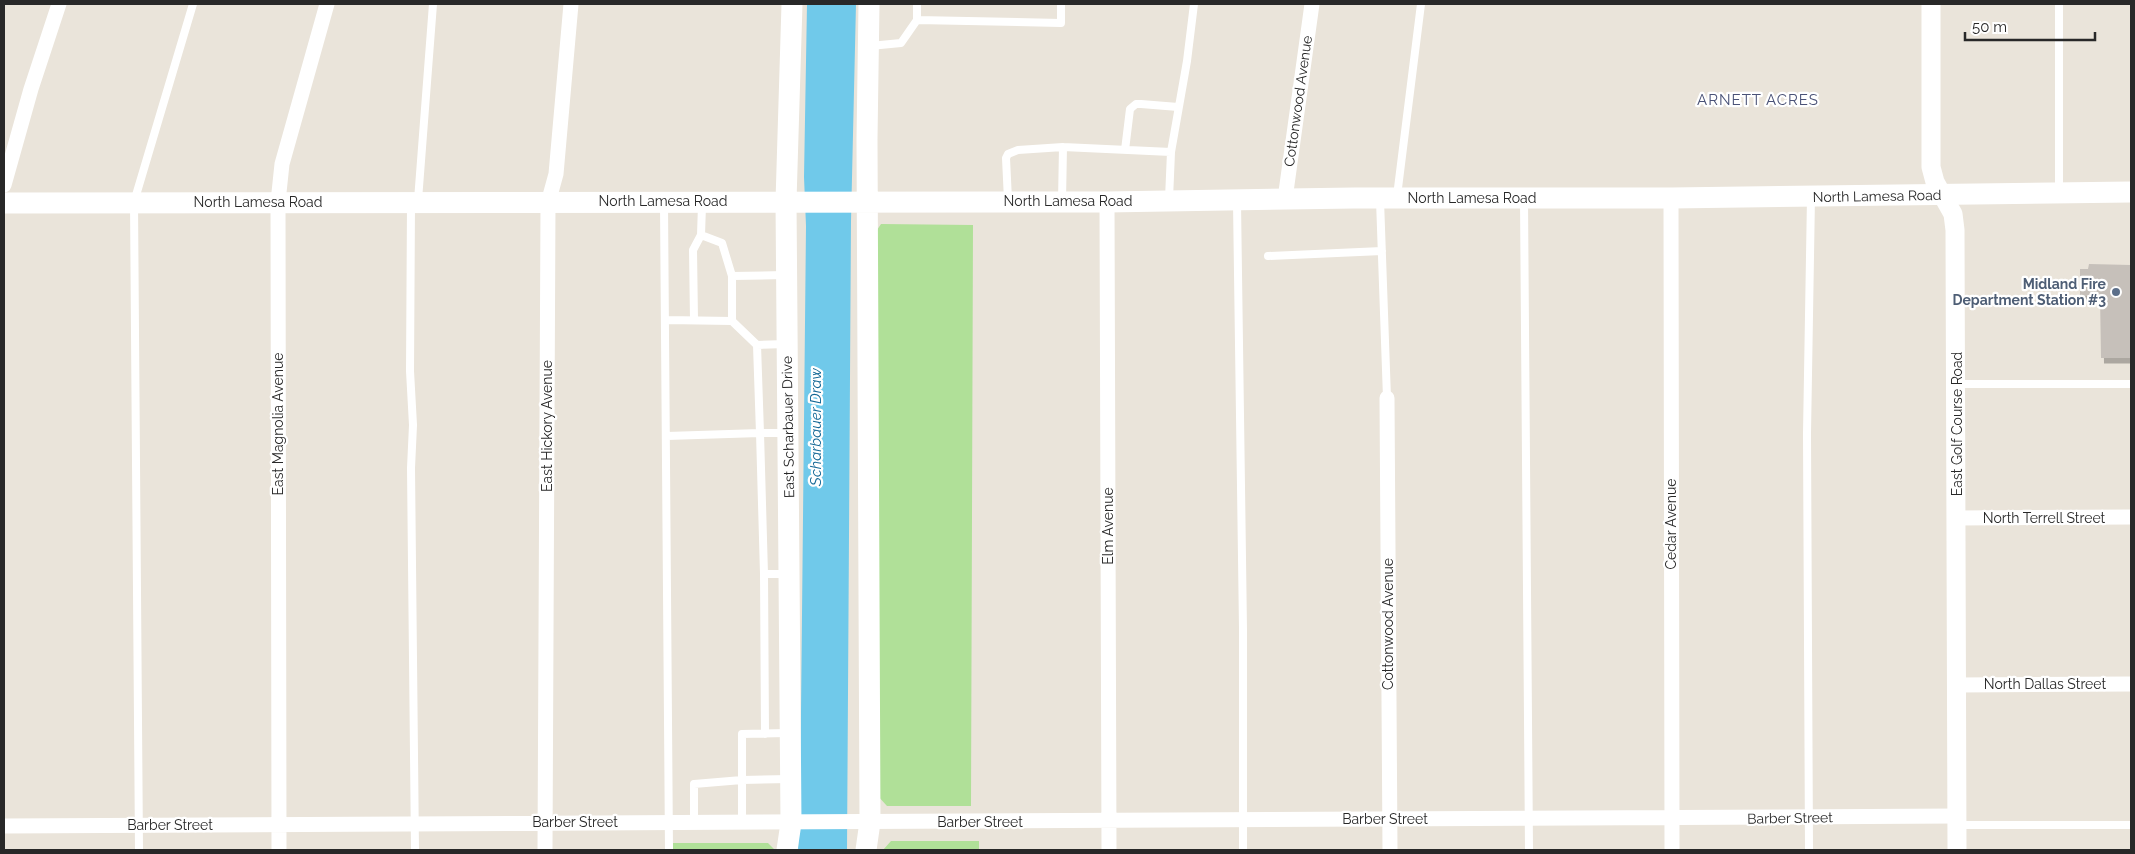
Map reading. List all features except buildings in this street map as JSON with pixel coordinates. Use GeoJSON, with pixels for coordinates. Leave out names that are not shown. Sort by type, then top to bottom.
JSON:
{"type":"FeatureCollection","features":[{"type":"Feature","properties":{"kind":"main road","name":"East Scharbauer Drive"},"geometry":{"type":"LineString","coordinates":[[787,850],[791,822],[787,275],[793,201],[792,4]]}},
{"type":"Feature","properties":{"kind":"main road"},"geometry":{"type":"LineString","coordinates":[[866,850],[870,822],[865,201],[869,4]]}},
{"type":"Feature","properties":{"kind":"main road","name":"North Lamesa Road"},"geometry":{"type":"LineString","coordinates":[[4,203],[1107,202],[1389,198],[1671,198],[2131,192]]}},
{"type":"Feature","properties":{"kind":"street"},"geometry":{"type":"LineString","coordinates":[[4,185],[31,89],[59,4]]}},
{"type":"Feature","properties":{"kind":"street","name":"East Magnolia Avenue"},"geometry":{"type":"LineString","coordinates":[[279,850],[278,202],[284,156],[327,4]]}},
{"type":"Feature","properties":{"kind":"street","name":"East Hickory Avenue"},"geometry":{"type":"LineString","coordinates":[[544,850],[548,202],[556,174],[571,4]]}},
{"type":"Feature","properties":{"kind":"street","name":"Cottonwood Avenue"},"geometry":{"type":"LineString","coordinates":[[1285,199],[1312,4]]}},
{"type":"Feature","properties":{"kind":"street","name":"East Golf Course Road"},"geometry":{"type":"LineString","coordinates":[[1931,4],[1931,167],[1942,195],[1953,214],[1955,230],[1958,518],[1957,850]]}},
{"type":"Feature","properties":{"kind":"street","name":"Cedar Avenue"},"geometry":{"type":"LineString","coordinates":[[1671,198],[1672,850]]}},
{"type":"Feature","properties":{"kind":"street","name":"Elm Avenue"},"geometry":{"type":"LineString","coordinates":[[1107,202],[1109,850]]}},
{"type":"Feature","properties":{"kind":"street","name":"Cottonwood Avenue"},"geometry":{"type":"LineString","coordinates":[[1387,398],[1390,850]]}},
{"type":"Feature","properties":{"kind":"street","name":"North Terrell Street"},"geometry":{"type":"LineString","coordinates":[[1958,518],[2131,517]]}},
{"type":"Feature","properties":{"kind":"street","name":"North Dallas Street"},"geometry":{"type":"LineString","coordinates":[[1958,685],[2131,684]]}},
{"type":"Feature","properties":{"kind":"street","name":"Barber Street"},"geometry":{"type":"LineString","coordinates":[[4,826],[1808,817],[1957,821]]}},
{"type":"Feature","properties":{"kind":"lane"},"geometry":{"type":"LineString","coordinates":[[139,850],[134,202],[193,4]]}},
{"type":"Feature","properties":{"kind":"lane"},"geometry":{"type":"LineString","coordinates":[[415,850],[411,478],[414,425],[410,332],[414,202],[433,4]]}},
{"type":"Feature","properties":{"kind":"lane"},"geometry":{"type":"LineString","coordinates":[[868,46],[901,43],[917,20],[917,4]]}},
{"type":"Feature","properties":{"kind":"lane"},"geometry":{"type":"LineString","coordinates":[[917,20],[1061,23],[1061,4]]}},
{"type":"Feature","properties":{"kind":"lane"},"geometry":{"type":"LineString","coordinates":[[1169,201],[1171,152],[1187,61],[1194,4]]}},
{"type":"Feature","properties":{"kind":"lane"},"geometry":{"type":"LineString","coordinates":[[1387,398],[1382,252],[1421,4]]}},
{"type":"Feature","properties":{"kind":"lane"},"geometry":{"type":"LineString","coordinates":[[2059,4],[2059,193]]}},
{"type":"Feature","properties":{"kind":"lane"},"geometry":{"type":"LineString","coordinates":[[1125,150],[1130,109],[1136,104],[1178,107]]}},
{"type":"Feature","properties":{"kind":"lane"},"geometry":{"type":"LineString","coordinates":[[1008,201],[1006,158],[1008,154],[1018,150],[1062,147],[1171,152]]}},
{"type":"Feature","properties":{"kind":"lane"},"geometry":{"type":"LineString","coordinates":[[1062,147],[1062,201]]}},
{"type":"Feature","properties":{"kind":"lane"},"geometry":{"type":"LineString","coordinates":[[1809,850],[1807,434],[1811,196]]}},
{"type":"Feature","properties":{"kind":"lane"},"geometry":{"type":"LineString","coordinates":[[1524,198],[1529,850]]}},
{"type":"Feature","properties":{"kind":"lane"},"geometry":{"type":"LineString","coordinates":[[1237,200],[1243,850]]}},
{"type":"Feature","properties":{"kind":"lane"},"geometry":{"type":"LineString","coordinates":[[664,201],[667,436],[668,850]]}},
{"type":"Feature","properties":{"kind":"lane"},"geometry":{"type":"LineString","coordinates":[[694,320],[693,250],[701,235],[702,201]]}},
{"type":"Feature","properties":{"kind":"lane"},"geometry":{"type":"LineString","coordinates":[[701,235],[722,243],[732,276],[732,320]]}},
{"type":"Feature","properties":{"kind":"lane"},"geometry":{"type":"LineString","coordinates":[[1268,256],[1382,252]]}},
{"type":"Feature","properties":{"kind":"lane"},"geometry":{"type":"LineString","coordinates":[[732,276],[787,275]]}},
{"type":"Feature","properties":{"kind":"lane"},"geometry":{"type":"LineString","coordinates":[[666,320],[732,320],[757,345],[764,574],[765,734]]}},
{"type":"Feature","properties":{"kind":"lane"},"geometry":{"type":"LineString","coordinates":[[757,345],[787,344]]}},
{"type":"Feature","properties":{"kind":"lane"},"geometry":{"type":"LineString","coordinates":[[1956,384],[2131,384]]}},
{"type":"Feature","properties":{"kind":"lane"},"geometry":{"type":"LineString","coordinates":[[667,436],[788,433]]}},
{"type":"Feature","properties":{"kind":"lane"},"geometry":{"type":"LineString","coordinates":[[764,574],[789,574]]}},
{"type":"Feature","properties":{"kind":"lane"},"geometry":{"type":"LineString","coordinates":[[742,823],[742,734],[790,733]]}},
{"type":"Feature","properties":{"kind":"lane"},"geometry":{"type":"LineString","coordinates":[[694,823],[694,784],[742,780],[791,779]]}},
{"type":"Feature","properties":{"kind":"lane"},"geometry":{"type":"LineString","coordinates":[[1957,821],[2131,825]]}},
{"type":"Feature","properties":{"kind":"green space"},"geometry":{"type":"Polygon","coordinates":[[[881,224],[973,225],[971,806],[887,806],[877,795],[877,230],[881,224]]]}},
{"type":"Feature","properties":{"kind":"green space"},"geometry":{"type":"Polygon","coordinates":[[[891,841],[979,841],[979,850],[883,850],[891,841]]]}},
{"type":"Feature","properties":{"kind":"green space"},"geometry":{"type":"Polygon","coordinates":[[[673,843],[768,843],[775,850],[673,850],[673,843]]]}},
{"type":"Feature","properties":{"kind":"water","name":"Scharbauer Draw"},"geometry":{"type":"Polygon","coordinates":[[[807,4],[856,4],[851,221],[847,850],[798,850],[800,809],[807,4]]]}},
{"type":"Feature","properties":{"kind":"place","name":"Midland Fire Department Station #3"},"geometry":{"type":"Point","coordinates":[2116,292]}},
{"type":"Feature","properties":{"kind":"district","name":"ARNETT ACRES"},"geometry":{"type":"Point","coordinates":[1758,100]}}]}
